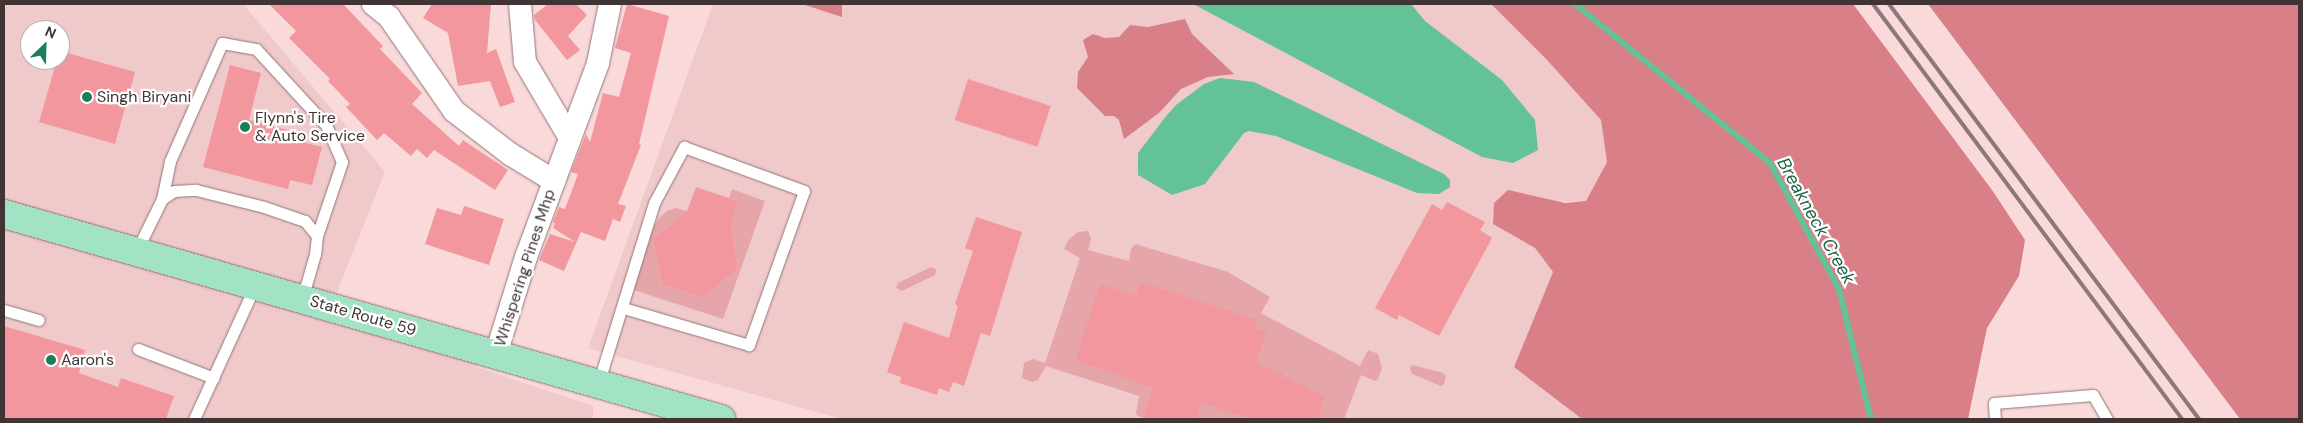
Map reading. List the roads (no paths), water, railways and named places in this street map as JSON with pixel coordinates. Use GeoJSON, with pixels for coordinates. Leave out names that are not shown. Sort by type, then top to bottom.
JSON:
{"type":"FeatureCollection","features":[{"type":"Feature","properties":{"kind":"main road","name":"State Route 59"},"geometry":{"type":"LineString","coordinates":[[4,214],[496,354],[598,384],[694,416],[721,419]]}},
{"type":"Feature","properties":{"kind":"street","name":"Whispering Pines Mhp"},"geometry":{"type":"LineString","coordinates":[[373,4],[388,17],[454,112],[510,154],[554,181]]}},
{"type":"Feature","properties":{"kind":"street"},"geometry":{"type":"LineString","coordinates":[[520,4],[524,62],[570,138]]}},
{"type":"Feature","properties":{"kind":"street","name":"Whispering Pines Mhp"},"geometry":{"type":"LineString","coordinates":[[496,354],[526,257],[598,63],[610,4]]}},
{"type":"Feature","properties":{"kind":"lane"},"geometry":{"type":"LineString","coordinates":[[136,252],[162,199],[170,161],[222,44],[256,49],[326,125],[342,162],[317,236],[315,254],[302,299]]}},
{"type":"Feature","properties":{"kind":"lane"},"geometry":{"type":"LineString","coordinates":[[598,384],[654,203],[684,147],[804,191],[749,345],[623,308]]}},
{"type":"Feature","properties":{"kind":"lane"},"geometry":{"type":"LineString","coordinates":[[162,199],[174,191],[196,190],[264,207],[305,221],[317,236]]}},
{"type":"Feature","properties":{"kind":"lane"},"geometry":{"type":"LineString","coordinates":[[194,419],[255,286]]}},
{"type":"Feature","properties":{"kind":"lane"},"geometry":{"type":"LineString","coordinates":[[4,310],[39,320]]}},
{"type":"Feature","properties":{"kind":"lane"},"geometry":{"type":"LineString","coordinates":[[138,349],[214,378]]}},
{"type":"Feature","properties":{"kind":"lane"},"geometry":{"type":"LineString","coordinates":[[1995,419],[1994,403],[2093,395],[2107,419]]}},
{"type":"Feature","properties":{"kind":"waterway","name":"Breakneck Creek"},"geometry":{"type":"LineString","coordinates":[[1575,4],[1770,163],[1839,289],[1871,419]]}},
{"type":"Feature","properties":{"kind":"railway"},"geometry":{"type":"LineString","coordinates":[[1873,4],[2182,419]]}},
{"type":"Feature","properties":{"kind":"railway"},"geometry":{"type":"LineString","coordinates":[[1889,4],[2199,419]]}},
{"type":"Feature","properties":{"kind":"place","name":"Singh Biryani"},"geometry":{"type":"Point","coordinates":[87,97]}},
{"type":"Feature","properties":{"kind":"place","name":"Flynn's Tire & Auto Service"},"geometry":{"type":"Point","coordinates":[245,127]}},
{"type":"Feature","properties":{"kind":"place","name":"Aaron's"},"geometry":{"type":"Point","coordinates":[51,360]}}]}
